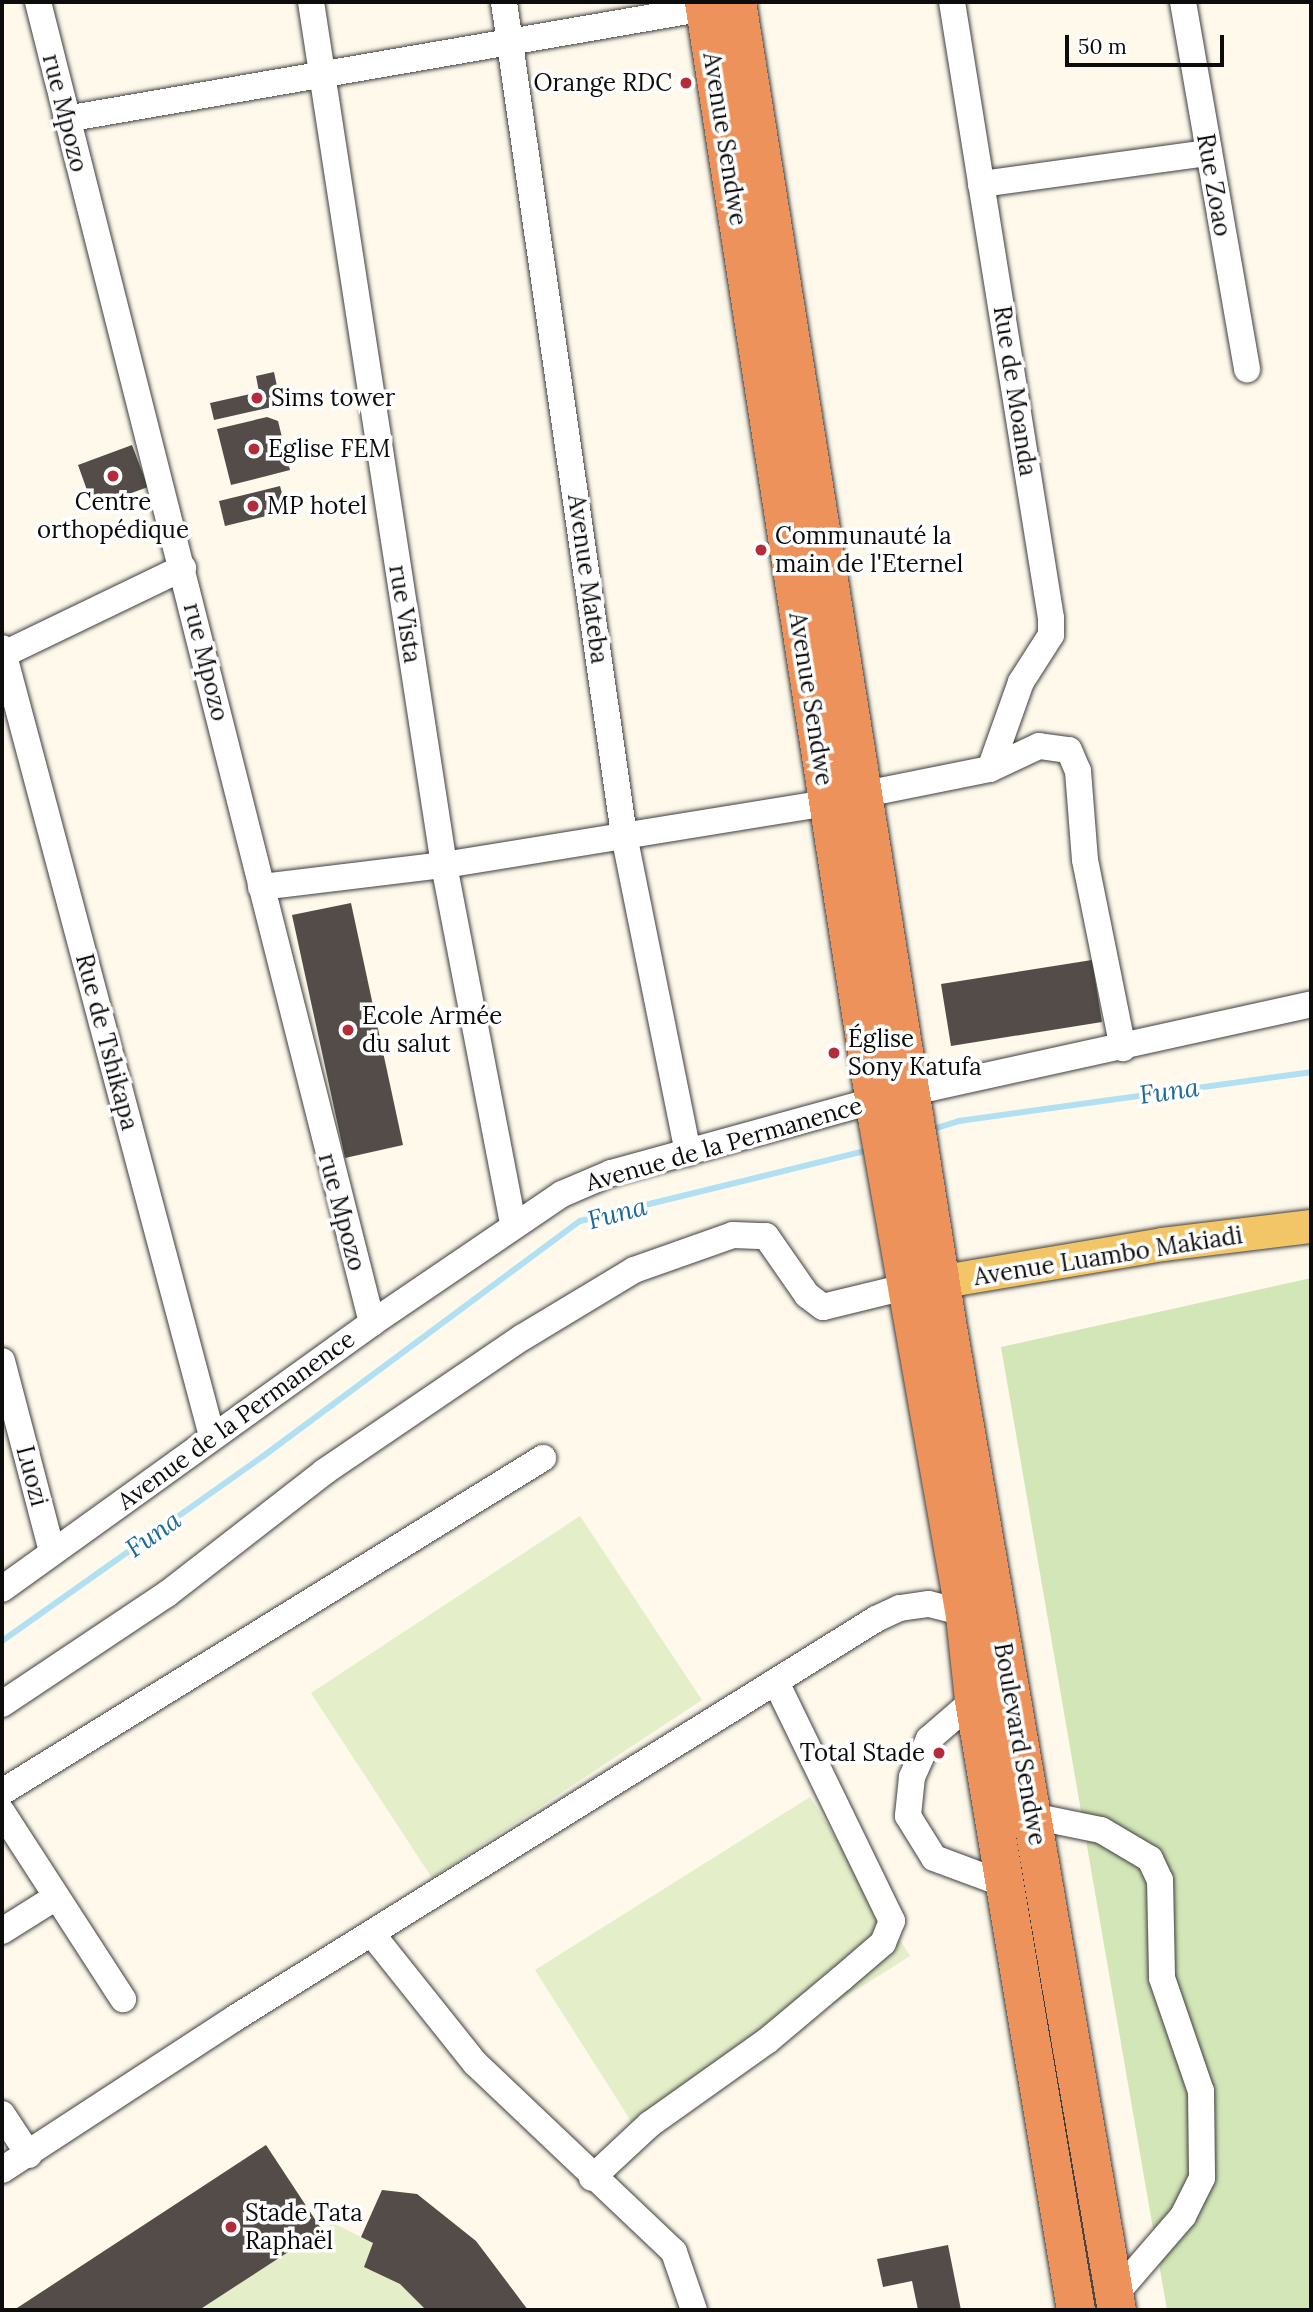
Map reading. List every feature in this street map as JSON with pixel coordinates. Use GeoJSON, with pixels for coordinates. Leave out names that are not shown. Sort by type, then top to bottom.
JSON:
{"type":"FeatureCollection","features":[{"type":"Feature","properties":{"kind":"highway","name":"Avenue Sendwe"},"geometry":{"type":"LineString","coordinates":[[725,3],[865,794],[914,1106],[907,1183]]}},
{"type":"Feature","properties":{"kind":"highway","name":"Avenue Sendwe"},"geometry":{"type":"LineString","coordinates":[[725,3],[827,803],[877,1112],[907,1183]]}},
{"type":"Feature","properties":{"kind":"highway","name":"Boulevard Sendwe"},"geometry":{"type":"LineString","coordinates":[[907,1183],[981,1615],[1032,1816],[1115,2303]]}},
{"type":"Feature","properties":{"kind":"highway","name":"Boulevard Sendwe"},"geometry":{"type":"LineString","coordinates":[[981,1615],[974,1700],[1076,2310]]}},
{"type":"Feature","properties":{"kind":"main road","name":"Avenue Luambo Makiadi"},"geometry":{"type":"LineString","coordinates":[[923,1284],[1162,1244],[1311,1226]]}},
{"type":"Feature","properties":{"kind":"street","name":"rue Mpozo"},"geometry":{"type":"LineString","coordinates":[[38,2],[372,1323]]}},
{"type":"Feature","properties":{"kind":"street","name":"rue Vista"},"geometry":{"type":"LineString","coordinates":[[311,2],[444,865],[513,1223]]}},
{"type":"Feature","properties":{"kind":"street","name":"Avenue Mateba"},"geometry":{"type":"LineString","coordinates":[[504,2],[624,835],[688,1153]]}},
{"type":"Feature","properties":{"kind":"street","name":"Rue de Moanda"},"geometry":{"type":"LineString","coordinates":[[952,2],[1051,618],[1051,635],[1021,682],[990,769]]}},
{"type":"Feature","properties":{"kind":"street","name":"Rue Zoao"},"geometry":{"type":"LineString","coordinates":[[1183,2],[1247,369]]}},
{"type":"Feature","properties":{"kind":"street"},"geometry":{"type":"LineString","coordinates":[[66,119],[510,44],[725,3]]}},
{"type":"Feature","properties":{"kind":"street"},"geometry":{"type":"LineString","coordinates":[[981,184],[1208,153]]}},
{"type":"Feature","properties":{"kind":"street"},"geometry":{"type":"LineString","coordinates":[[2,652],[183,568]]}},
{"type":"Feature","properties":{"kind":"street","name":"Rue de Tshikapa"},"geometry":{"type":"LineString","coordinates":[[2,652],[212,1436]]}},
{"type":"Feature","properties":{"kind":"street"},"geometry":{"type":"LineString","coordinates":[[865,794],[990,769],[1039,746],[1069,750],[1078,771],[1085,860],[1123,1048]]}},
{"type":"Feature","properties":{"kind":"street"},"geometry":{"type":"LineString","coordinates":[[261,887],[444,865],[827,803]]}},
{"type":"Feature","properties":{"kind":"street","name":"Avenue de la Permanence"},"geometry":{"type":"LineString","coordinates":[[2,1589],[212,1436],[513,1223],[562,1194],[611,1173],[688,1153],[914,1106],[1123,1048],[1311,1004]]}},
{"type":"Feature","properties":{"kind":"street"},"geometry":{"type":"LineString","coordinates":[[2,1704],[167,1594],[324,1472],[523,1337],[634,1270],[733,1236],[766,1236],[807,1294],[823,1307],[923,1284]]}},
{"type":"Feature","properties":{"kind":"street","name":"Luozi"},"geometry":{"type":"LineString","coordinates":[[2,1361],[52,1551]]}},
{"type":"Feature","properties":{"kind":"street"},"geometry":{"type":"LineString","coordinates":[[2,1792],[543,1458]]}},
{"type":"Feature","properties":{"kind":"street"},"geometry":{"type":"LineString","coordinates":[[2,2170],[29,2155],[223,2025],[900,1608],[929,1604],[981,1615]]}},
{"type":"Feature","properties":{"kind":"street"},"geometry":{"type":"LineString","coordinates":[[592,2178],[650,2124],[767,2041],[841,1979],[883,1943],[892,1922],[776,1682]]}},
{"type":"Feature","properties":{"kind":"street"},"geometry":{"type":"LineString","coordinates":[[974,1700],[929,1740],[912,1777],[908,1816],[934,1858],[1004,1884]]}},
{"type":"Feature","properties":{"kind":"street"},"geometry":{"type":"LineString","coordinates":[[2,1812],[123,1999]]}},
{"type":"Feature","properties":{"kind":"street"},"geometry":{"type":"LineString","coordinates":[[1032,1816],[1101,1830],[1150,1859],[1160,1880],[1162,1978],[1201,2091],[1202,2178],[1183,2216],[1115,2303]]}},
{"type":"Feature","properties":{"kind":"street"},"geometry":{"type":"LineString","coordinates":[[2,1931],[56,1897]]}},
{"type":"Feature","properties":{"kind":"street"},"geometry":{"type":"LineString","coordinates":[[372,1934],[475,2063],[592,2178],[674,2252],[694,2310]]}},
{"type":"Feature","properties":{"kind":"street"},"geometry":{"type":"LineString","coordinates":[[2,2114],[29,2155]]}},
{"type":"Feature","properties":{"kind":"green space"},"geometry":{"type":"Polygon","coordinates":[[[1311,1278],[1311,2310],[1167,2310],[1001,1347],[1311,1278]]]}},
{"type":"Feature","properties":{"kind":"green space"},"geometry":{"type":"Polygon","coordinates":[[[580,1516],[702,1700],[432,1878],[311,1693],[580,1516]]]}},
{"type":"Feature","properties":{"kind":"green space"},"geometry":{"type":"Polygon","coordinates":[[[810,1797],[910,1956],[636,2129],[535,1970],[810,1797]]]}},
{"type":"Feature","properties":{"kind":"green space","name":"Stade Tata Raphaël"},"geometry":{"type":"Polygon","coordinates":[[[266,2145],[322,2230],[333,2223],[361,2237],[382,2190],[417,2194],[476,2241],[528,2310],[14,2310],[266,2145]]]}},
{"type":"Feature","properties":{"kind":"building","name":"Sims tower"},"geometry":{"type":"Polygon","coordinates":[[[274,372],[281,405],[214,420],[210,403],[259,392],[256,376],[274,372]]]}},
{"type":"Feature","properties":{"kind":"building","name":"Eglise FEM"},"geometry":{"type":"Polygon","coordinates":[[[267,417],[278,421],[290,470],[231,485],[217,429],[267,417]]]}},
{"type":"Feature","properties":{"kind":"building","name":"Centre orthopédique"},"geometry":{"type":"Polygon","coordinates":[[[132,445],[148,487],[93,507],[78,465],[132,445]]]}},
{"type":"Feature","properties":{"kind":"building","name":"MP hotel"},"geometry":{"type":"Polygon","coordinates":[[[280,486],[287,511],[225,526],[219,501],[280,486]]]}},
{"type":"Feature","properties":{"kind":"building","name":"Ecole Armée du salut"},"geometry":{"type":"Polygon","coordinates":[[[351,903],[403,1145],[345,1158],[292,915],[351,903]]]}},
{"type":"Feature","properties":{"kind":"building"},"geometry":{"type":"Polygon","coordinates":[[[1092,960],[1102,1022],[951,1046],[941,984],[1092,960]]]}},
{"type":"Feature","properties":{"kind":"building"},"geometry":{"type":"Polygon","coordinates":[[[266,2145],[322,2230],[199,2310],[14,2310],[266,2145]]]}},
{"type":"Feature","properties":{"kind":"building"},"geometry":{"type":"Polygon","coordinates":[[[382,2190],[417,2194],[476,2241],[528,2310],[426,2310],[400,2284],[364,2267],[373,2243],[361,2237],[382,2190]]]}},
{"type":"Feature","properties":{"kind":"building"},"geometry":{"type":"Polygon","coordinates":[[[948,2245],[961,2310],[918,2310],[912,2281],[883,2287],[877,2259],[948,2245]]]}},
{"type":"Feature","properties":{"kind":"waterway","name":"Funa"},"geometry":{"type":"LineString","coordinates":[[930,1130],[959,1121],[1311,1072]]}},
{"type":"Feature","properties":{"kind":"waterway","name":"Funa"},"geometry":{"type":"LineString","coordinates":[[2,1641],[262,1457],[580,1221],[870,1150]]}},
{"type":"Feature","properties":{"kind":"place","name":"Orange RDC"},"geometry":{"type":"Point","coordinates":[686,83]}},
{"type":"Feature","properties":{"kind":"place","name":"Sims tower"},"geometry":{"type":"Point","coordinates":[257,398]}},
{"type":"Feature","properties":{"kind":"place","name":"Eglise FEM"},"geometry":{"type":"Point","coordinates":[254,449]}},
{"type":"Feature","properties":{"kind":"place","name":"Centre orthopédique"},"geometry":{"type":"Point","coordinates":[113,476]}},
{"type":"Feature","properties":{"kind":"place","name":"MP hotel"},"geometry":{"type":"Point","coordinates":[253,506]}},
{"type":"Feature","properties":{"kind":"place","name":"Communauté la main de l'Eternel"},"geometry":{"type":"Point","coordinates":[761,550]}},
{"type":"Feature","properties":{"kind":"place","name":"Ecole Armée du salut"},"geometry":{"type":"Point","coordinates":[348,1030]}},
{"type":"Feature","properties":{"kind":"place","name":"Église Sony Katufa"},"geometry":{"type":"Point","coordinates":[834,1053]}},
{"type":"Feature","properties":{"kind":"place","name":"Total Stade"},"geometry":{"type":"Point","coordinates":[939,1753]}},
{"type":"Feature","properties":{"kind":"place","name":"Stade Tata Raphaël"},"geometry":{"type":"Point","coordinates":[231,2227]}}]}
